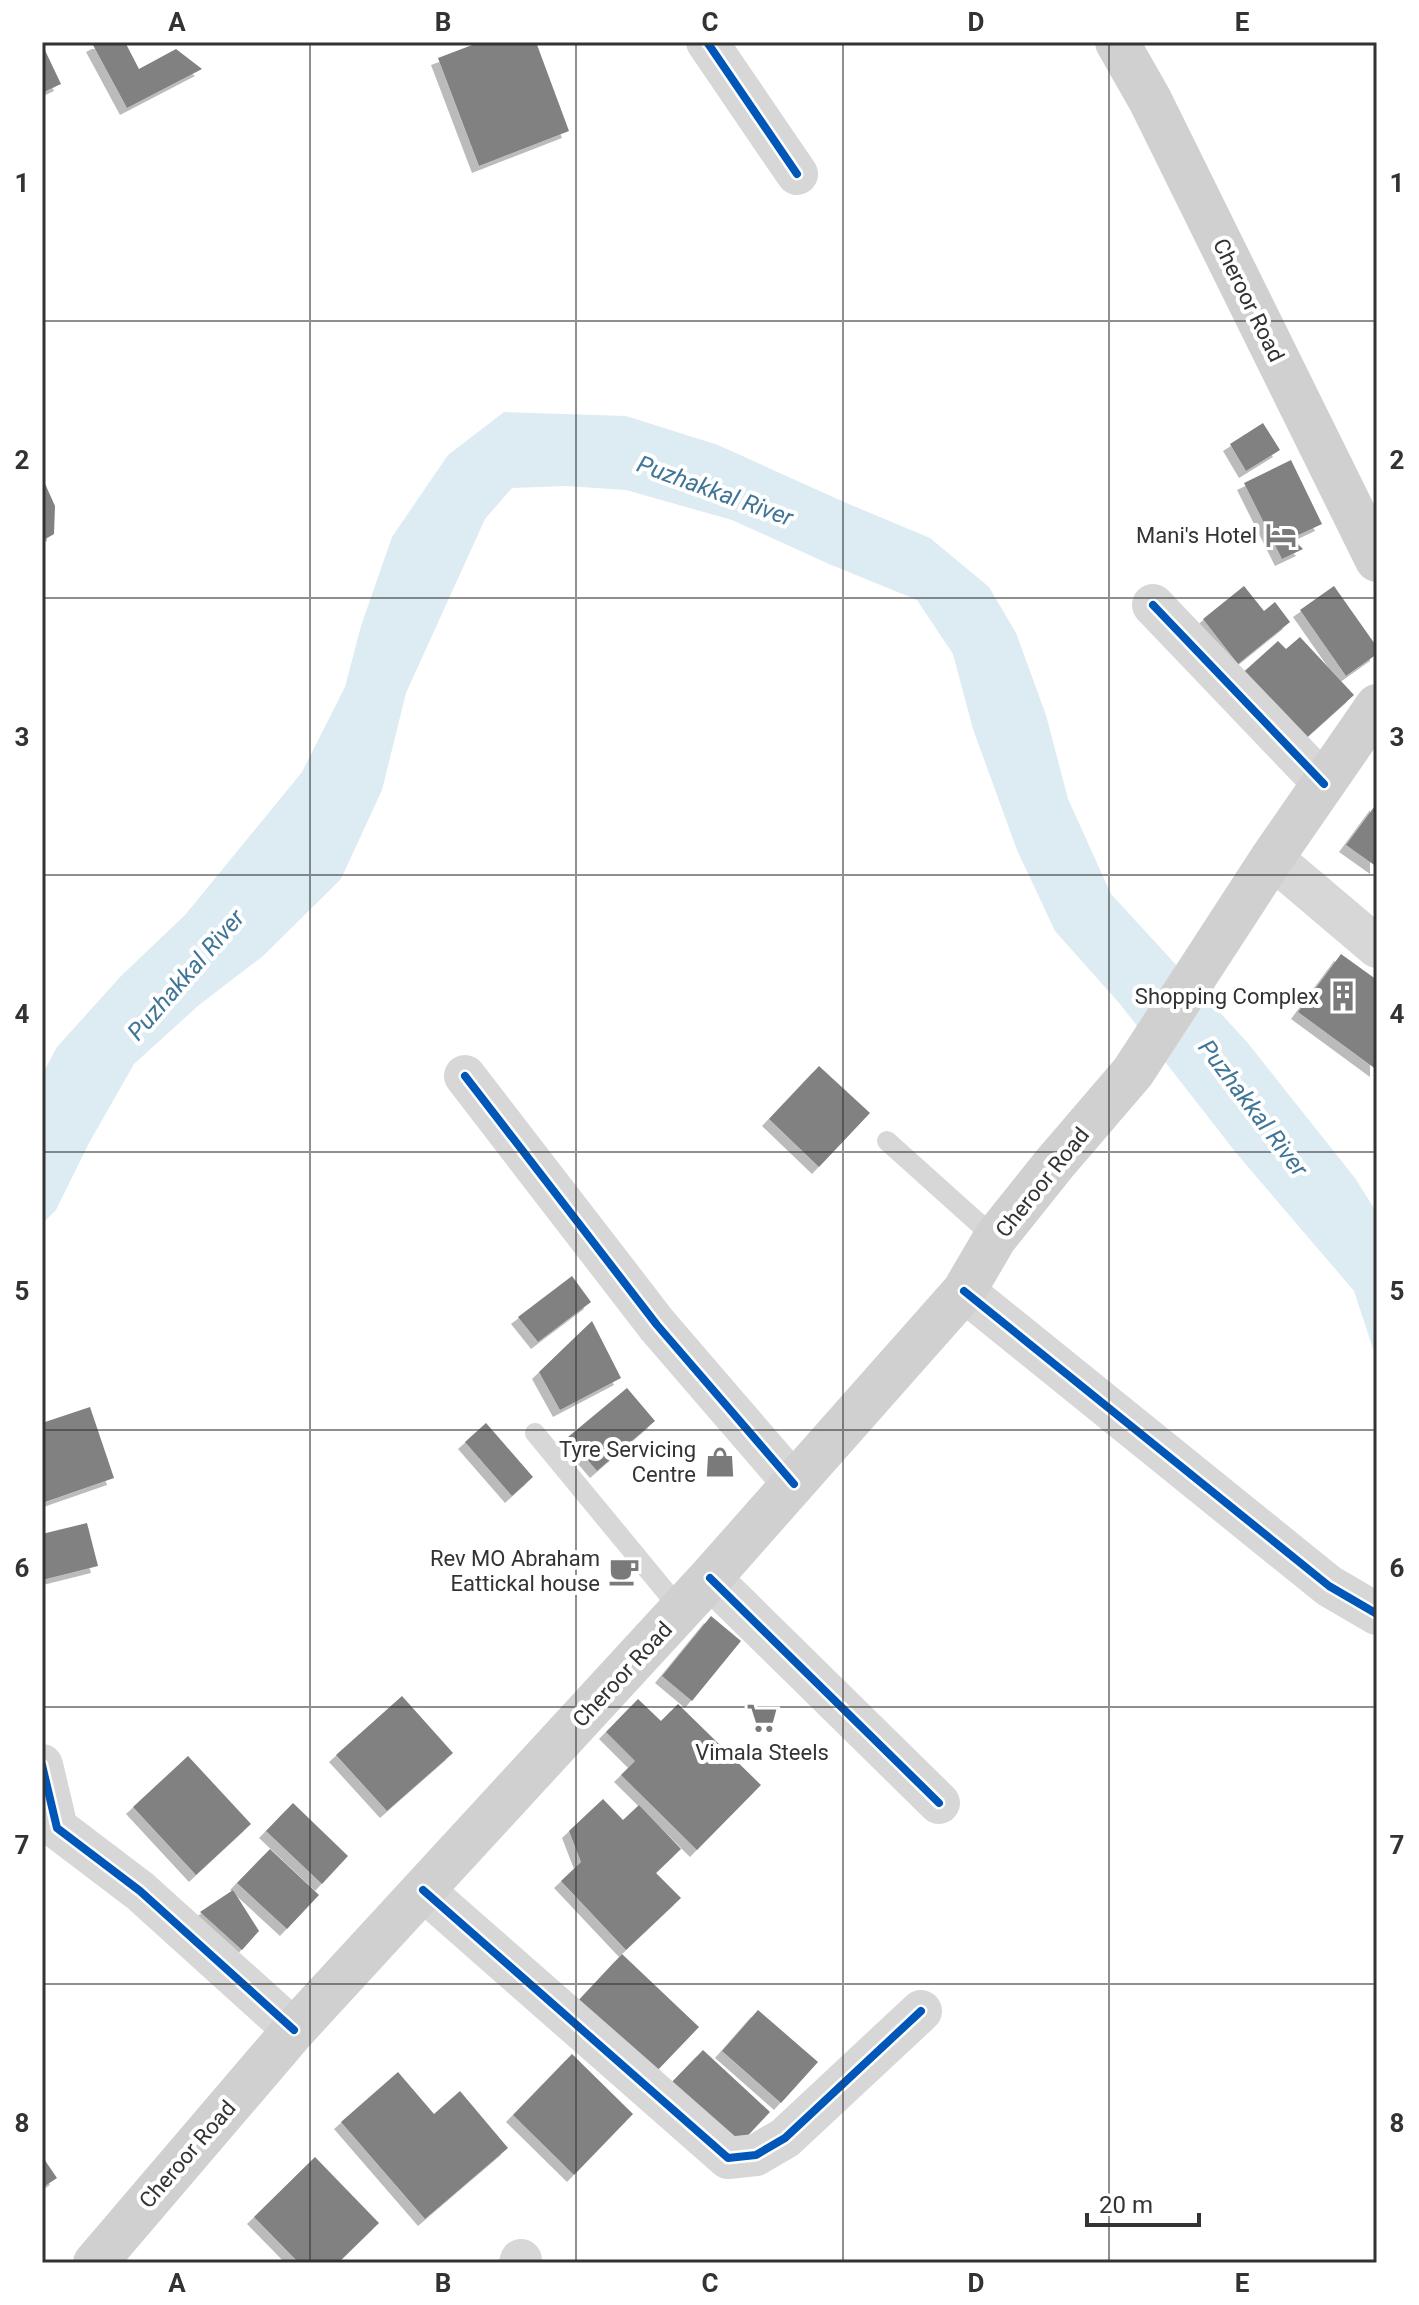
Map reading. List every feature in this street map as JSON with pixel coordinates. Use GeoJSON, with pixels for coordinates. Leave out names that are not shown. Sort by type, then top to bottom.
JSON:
{"type":"FeatureCollection","features":[{"type":"Feature","properties":{"kind":"main road","name":"Cheroor Road"},"geometry":{"type":"LineString","coordinates":[[1117,42],[1150,100],[1377,560]]}},
{"type":"Feature","properties":{"kind":"main road"},"geometry":{"type":"LineString","coordinates":[[1272,858],[1377,706]]}},
{"type":"Feature","properties":{"kind":"main road","name":"Cheroor Road"},"geometry":{"type":"LineString","coordinates":[[95,2263],[294,2030],[681,1610],[964,1291],[995,1238],[1133,1072],[1272,858]]}},
{"type":"Feature","properties":{"kind":"street"},"geometry":{"type":"LineString","coordinates":[[707,42],[797,174]]}},
{"type":"Feature","properties":{"kind":"street"},"geometry":{"type":"LineString","coordinates":[[1153,605],[1324,784]]}},
{"type":"Feature","properties":{"kind":"street"},"geometry":{"type":"LineString","coordinates":[[1272,858],[1377,947]]}},
{"type":"Feature","properties":{"kind":"street"},"geometry":{"type":"LineString","coordinates":[[465,1076],[657,1325],[794,1484]]}},
{"type":"Feature","properties":{"kind":"street"},"geometry":{"type":"LineString","coordinates":[[964,1291],[1329,1586],[1377,1614]]}},
{"type":"Feature","properties":{"kind":"street"},"geometry":{"type":"LineString","coordinates":[[710,1578],[939,1803]]}},
{"type":"Feature","properties":{"kind":"street"},"geometry":{"type":"LineString","coordinates":[[42,1765],[49,1833],[140,1891],[294,2030]]}},
{"type":"Feature","properties":{"kind":"street"},"geometry":{"type":"LineString","coordinates":[[423,1890],[728,2158],[756,2155],[785,2138],[921,2011]]}},
{"type":"Feature","properties":{"kind":"lane"},"geometry":{"type":"LineString","coordinates":[[887,1141],[995,1238]]}},
{"type":"Feature","properties":{"kind":"lane"},"geometry":{"type":"LineString","coordinates":[[535,1433],[681,1610]]}},
{"type":"Feature","properties":{"kind":"water","name":"Puzhakkal River"},"geometry":{"type":"Polygon","coordinates":[[[504,412],[626,416],[718,445],[930,538],[989,587],[1016,633],[1046,715],[1068,799],[1111,894],[1247,1042],[1355,1178],[1377,1213],[1377,1361],[1354,1291],[1237,1154],[1120,1004],[1055,931],[1017,850],[973,729],[953,654],[917,600],[732,520],[626,490],[566,486],[512,488],[485,519],[406,693],[382,790],[341,879],[263,956],[199,1005],[134,1064],[89,1143],[56,1210],[42,1224],[42,1075],[57,1047],[121,976],[185,915],[302,772],[345,687],[361,626],[392,537],[448,455],[504,412]]]}},
{"type":"Feature","properties":{"kind":"building"},"geometry":{"type":"Polygon","coordinates":[[[99,42],[125,42],[139,69],[176,49],[202,69],[127,108],[93,45],[99,42]]]}},
{"type":"Feature","properties":{"kind":"building"},"geometry":{"type":"Polygon","coordinates":[[[480,42],[536,42],[569,131],[479,166],[438,58],[480,42]]]}},
{"type":"Feature","properties":{"kind":"building"},"geometry":{"type":"Polygon","coordinates":[[[42,44],[61,84],[42,93],[42,44]]]}},
{"type":"Feature","properties":{"kind":"building"},"geometry":{"type":"Polygon","coordinates":[[[1263,423],[1280,450],[1246,471],[1230,444],[1263,423]]]}},
{"type":"Feature","properties":{"kind":"building"},"geometry":{"type":"Polygon","coordinates":[[[1291,460],[1322,524],[1292,538],[1303,549],[1282,559],[1244,483],[1291,460]]]}},
{"type":"Feature","properties":{"kind":"building"},"geometry":{"type":"Polygon","coordinates":[[[42,477],[55,506],[54,534],[42,541],[42,477]]]}},
{"type":"Feature","properties":{"kind":"building"},"geometry":{"type":"Polygon","coordinates":[[[1244,586],[1264,611],[1275,602],[1290,622],[1238,664],[1203,619],[1244,586]]]}},
{"type":"Feature","properties":{"kind":"building"},"geometry":{"type":"Polygon","coordinates":[[[1334,586],[1377,647],[1377,654],[1346,676],[1300,610],[1334,586]]]}},
{"type":"Feature","properties":{"kind":"building"},"geometry":{"type":"Polygon","coordinates":[[[1300,637],[1354,695],[1293,750],[1238,677],[1278,641],[1286,649],[1300,637]]]}},
{"type":"Feature","properties":{"kind":"building"},"geometry":{"type":"Polygon","coordinates":[[[1377,803],[1377,867],[1346,845],[1377,803]]]}},
{"type":"Feature","properties":{"kind":"building","name":"Shopping Complex"},"geometry":{"type":"Polygon","coordinates":[[[1341,954],[1377,980],[1377,1070],[1298,1012],[1341,954]]]}},
{"type":"Feature","properties":{"kind":"building"},"geometry":{"type":"Polygon","coordinates":[[[819,1066],[870,1113],[819,1167],[769,1119],[819,1066]]]}},
{"type":"Feature","properties":{"kind":"building"},"geometry":{"type":"Polygon","coordinates":[[[572,1276],[591,1302],[538,1342],[518,1317],[572,1276]]]}},
{"type":"Feature","properties":{"kind":"building"},"geometry":{"type":"Polygon","coordinates":[[[592,1321],[621,1378],[560,1410],[539,1372],[592,1321]]]}},
{"type":"Feature","properties":{"kind":"building"},"geometry":{"type":"Polygon","coordinates":[[[627,1388],[655,1421],[597,1471],[568,1437],[627,1388]]]}},
{"type":"Feature","properties":{"kind":"building"},"geometry":{"type":"Polygon","coordinates":[[[90,1407],[114,1478],[42,1503],[42,1423],[90,1407]]]}},
{"type":"Feature","properties":{"kind":"building"},"geometry":{"type":"Polygon","coordinates":[[[486,1423],[533,1477],[512,1496],[465,1442],[486,1423]]]}},
{"type":"Feature","properties":{"kind":"building"},"geometry":{"type":"Polygon","coordinates":[[[87,1523],[98,1566],[42,1580],[42,1534],[87,1523]]]}},
{"type":"Feature","properties":{"kind":"building"},"geometry":{"type":"Polygon","coordinates":[[[711,1616],[741,1641],[692,1701],[662,1676],[711,1616]]]}},
{"type":"Feature","properties":{"kind":"building"},"geometry":{"type":"Polygon","coordinates":[[[402,1696],[453,1753],[387,1811],[336,1755],[402,1696]]]}},
{"type":"Feature","properties":{"kind":"building"},"geometry":{"type":"Polygon","coordinates":[[[638,1699],[661,1721],[678,1704],[761,1785],[697,1850],[621,1775],[635,1761],[606,1732],[638,1699]]]}},
{"type":"Feature","properties":{"kind":"building"},"geometry":{"type":"Polygon","coordinates":[[[188,1756],[251,1824],[196,1875],[133,1807],[188,1756]]]}},
{"type":"Feature","properties":{"kind":"building"},"geometry":{"type":"Polygon","coordinates":[[[603,1799],[623,1820],[639,1805],[681,1849],[656,1873],[681,1898],[626,1950],[561,1881],[581,1862],[569,1831],[603,1799]]]}},
{"type":"Feature","properties":{"kind":"building"},"geometry":{"type":"Polygon","coordinates":[[[293,1803],[348,1856],[322,1884],[266,1831],[293,1803]]]}},
{"type":"Feature","properties":{"kind":"building"},"geometry":{"type":"Polygon","coordinates":[[[270,1849],[319,1895],[287,1929],[237,1883],[270,1849]]]}},
{"type":"Feature","properties":{"kind":"building"},"geometry":{"type":"Polygon","coordinates":[[[233,1890],[259,1931],[242,1950],[200,1912],[233,1890]]]}},
{"type":"Feature","properties":{"kind":"building"},"geometry":{"type":"Polygon","coordinates":[[[622,1954],[699,2027],[653,2075],[577,2002],[622,1954]]]}},
{"type":"Feature","properties":{"kind":"building"},"geometry":{"type":"Polygon","coordinates":[[[758,2010],[818,2062],[781,2103],[722,2051],[758,2010]]]}},
{"type":"Feature","properties":{"kind":"building"},"geometry":{"type":"Polygon","coordinates":[[[703,2050],[770,2112],[738,2146],[671,2083],[703,2050]]]}},
{"type":"Feature","properties":{"kind":"building"},"geometry":{"type":"Polygon","coordinates":[[[572,2054],[633,2114],[574,2175],[513,2115],[572,2054]]]}},
{"type":"Feature","properties":{"kind":"building"},"geometry":{"type":"Polygon","coordinates":[[[398,2072],[434,2114],[460,2091],[508,2148],[425,2219],[341,2122],[398,2072]]]}},
{"type":"Feature","properties":{"kind":"building"},"geometry":{"type":"Polygon","coordinates":[[[42,2156],[57,2178],[42,2188],[42,2156]]]}},
{"type":"Feature","properties":{"kind":"building"},"geometry":{"type":"Polygon","coordinates":[[[315,2157],[379,2223],[338,2263],[299,2263],[254,2217],[315,2157]]]}},
{"type":"Feature","properties":{"kind":"cycle path"},"geometry":{"type":"LineString","coordinates":[[707,42],[797,174]]}},
{"type":"Feature","properties":{"kind":"cycle path"},"geometry":{"type":"LineString","coordinates":[[1153,605],[1324,784]]}},
{"type":"Feature","properties":{"kind":"cycle path"},"geometry":{"type":"LineString","coordinates":[[465,1076],[657,1325],[794,1484]]}},
{"type":"Feature","properties":{"kind":"cycle path"},"geometry":{"type":"LineString","coordinates":[[964,1291],[1329,1586],[1377,1614]]}},
{"type":"Feature","properties":{"kind":"cycle path"},"geometry":{"type":"LineString","coordinates":[[710,1578],[939,1803]]}},
{"type":"Feature","properties":{"kind":"cycle path"},"geometry":{"type":"LineString","coordinates":[[42,1765],[57,1828],[140,1891],[294,2030]]}},
{"type":"Feature","properties":{"kind":"cycle path"},"geometry":{"type":"LineString","coordinates":[[423,1890],[728,2158],[756,2155],[785,2138],[921,2011]]}},
{"type":"Feature","properties":{"kind":"place","name":"Mani's Hotel"},"geometry":{"type":"Point","coordinates":[1281,535]}},
{"type":"Feature","properties":{"kind":"place","name":"Shopping Complex"},"geometry":{"type":"Point","coordinates":[1343,996]}},
{"type":"Feature","properties":{"kind":"place","name":"Tyre Servicing Centre"},"geometry":{"type":"Point","coordinates":[720,1462]}},
{"type":"Feature","properties":{"kind":"place","name":"Rev MO Abraham Eattickal house"},"geometry":{"type":"Point","coordinates":[624,1571]}},
{"type":"Feature","properties":{"kind":"place","name":"Vimala Steels"},"geometry":{"type":"Point","coordinates":[762,1718]}}]}
